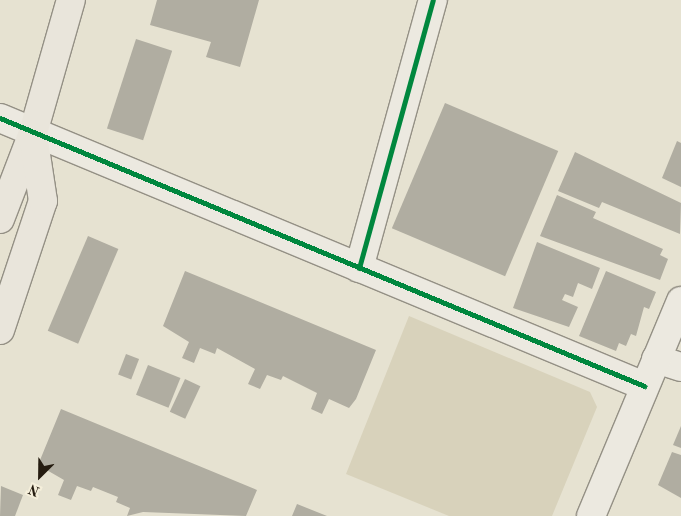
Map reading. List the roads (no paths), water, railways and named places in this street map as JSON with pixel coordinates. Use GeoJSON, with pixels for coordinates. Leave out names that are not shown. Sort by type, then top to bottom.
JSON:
{"type":"FeatureCollection","features":[{"type":"Feature","properties":{"kind":"main road"},"geometry":{"type":"LineString","coordinates":[[0,219],[32,133],[70,0]]}},
{"type":"Feature","properties":{"kind":"main road"},"geometry":{"type":"LineString","coordinates":[[0,330],[43,201],[32,133]]}},
{"type":"Feature","properties":{"kind":"street"},"geometry":{"type":"LineString","coordinates":[[359,268],[433,0]]}},
{"type":"Feature","properties":{"kind":"street"},"geometry":{"type":"LineString","coordinates":[[0,118],[32,133],[644,386]]}},
{"type":"Feature","properties":{"kind":"street"},"geometry":{"type":"LineString","coordinates":[[591,516],[644,386],[669,363],[681,301]]}}]}
